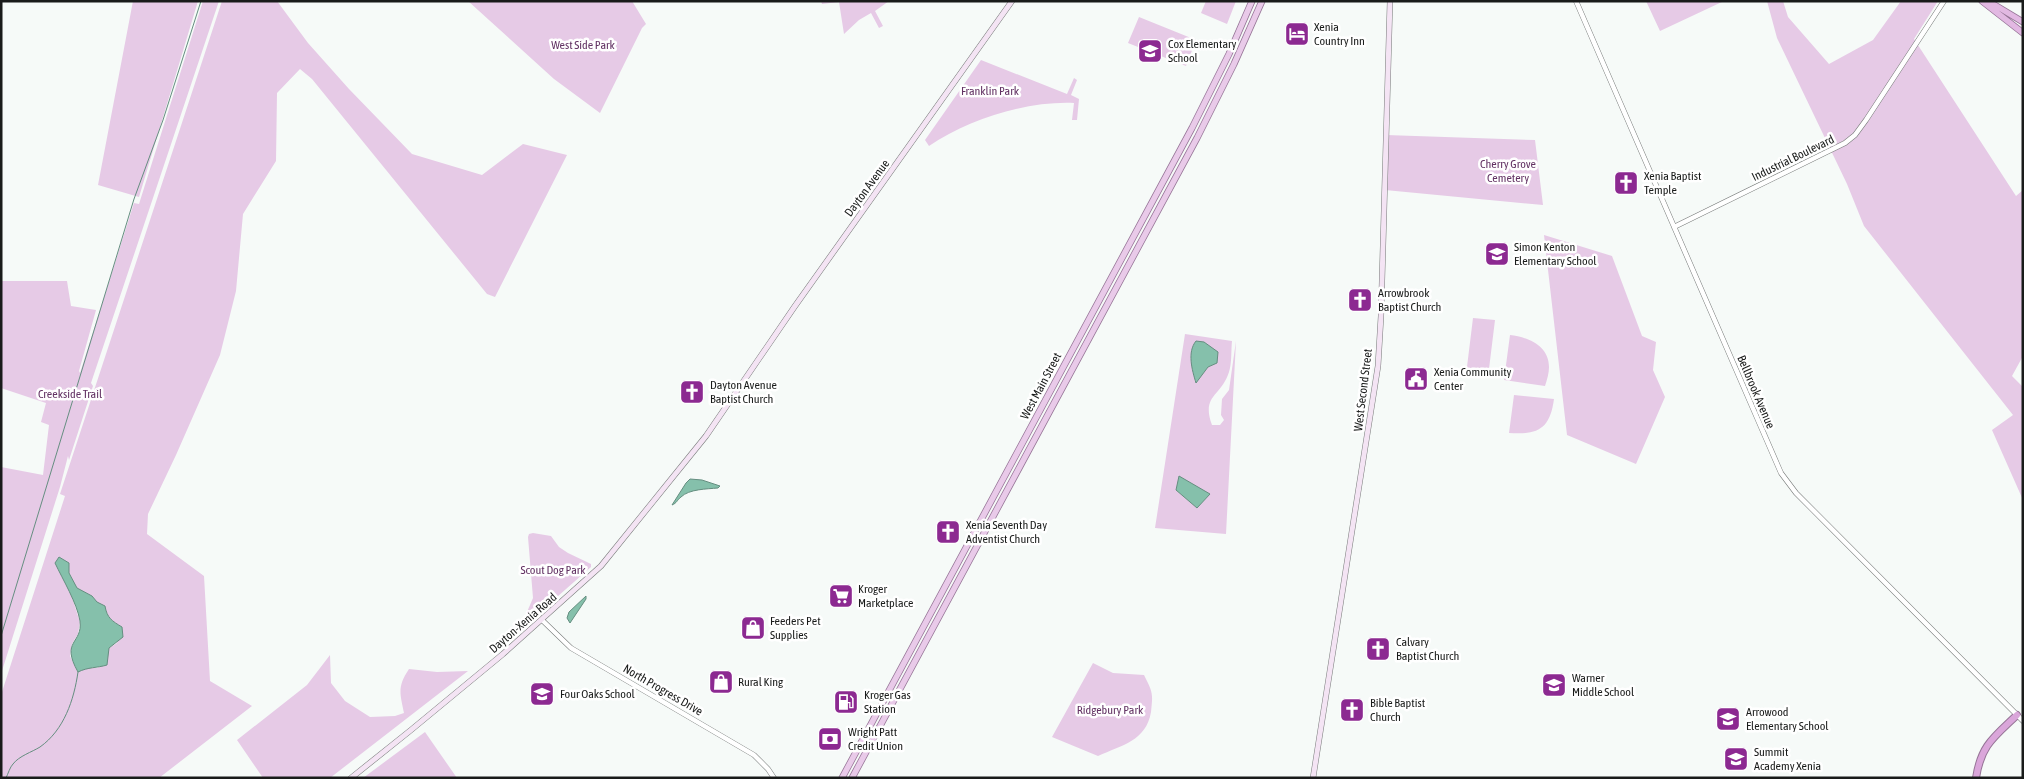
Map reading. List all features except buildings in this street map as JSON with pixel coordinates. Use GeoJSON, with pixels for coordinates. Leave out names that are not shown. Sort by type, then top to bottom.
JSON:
{"type":"FeatureCollection","features":[{"type":"Feature","properties":{"kind":"highway"},"geometry":{"type":"LineString","coordinates":[[1982,1],[2023,33]]}},
{"type":"Feature","properties":{"kind":"highway"},"geometry":{"type":"LineString","coordinates":[[1988,1],[2023,22]]}},
{"type":"Feature","properties":{"kind":"highway"},"geometry":{"type":"LineString","coordinates":[[1976,778],[1984,748],[2020,718]]}},
{"type":"Feature","properties":{"kind":"highway"},"geometry":{"type":"LineString","coordinates":[[1981,778],[1982,761],[1987,750],[2020,718]]}},
{"type":"Feature","properties":{"kind":"main road","name":"Dayton Avenue"},"geometry":{"type":"LineString","coordinates":[[740,387],[800,299],[1012,1]]}},
{"type":"Feature","properties":{"kind":"main road","name":"West Main Street"},"geometry":{"type":"LineString","coordinates":[[842,778],[1192,128],[1252,1]]}},
{"type":"Feature","properties":{"kind":"main road","name":"West Main Street"},"geometry":{"type":"LineString","coordinates":[[852,778],[1201,131],[1262,1]]}},
{"type":"Feature","properties":{"kind":"main road","name":"West Second Street"},"geometry":{"type":"LineString","coordinates":[[1313,778],[1377,374],[1381,316],[1390,1]]}},
{"type":"Feature","properties":{"kind":"main road","name":"Dayton-Xenia Road"},"geometry":{"type":"LineString","coordinates":[[351,778],[418,725],[542,620],[601,566],[706,436],[740,387]]}},
{"type":"Feature","properties":{"kind":"street","name":"Bellbrook Avenue"},"geometry":{"type":"LineString","coordinates":[[1576,1],[1776,464],[1785,479],[1796,493],[2020,718]]}},
{"type":"Feature","properties":{"kind":"street","name":"Industrial Boulevard"},"geometry":{"type":"LineString","coordinates":[[1674,226],[1845,143],[1855,135],[1944,1]]}},
{"type":"Feature","properties":{"kind":"street","name":"North Progress Drive"},"geometry":{"type":"LineString","coordinates":[[542,620],[570,648],[754,756],[768,769],[774,778]]}},
{"type":"Feature","properties":{"kind":"green space"},"geometry":{"type":"Polygon","coordinates":[[[133,1],[198,1],[139,197],[98,185],[133,1]]]}},
{"type":"Feature","properties":{"kind":"green space","name":"Creekside Trail"},"geometry":{"type":"Polygon","coordinates":[[[203,1],[219,1],[91,383],[93,386],[69,460],[68,456],[1,674],[1,467],[43,475],[49,425],[41,422],[46,403],[1,388],[1,281],[67,281],[71,306],[96,310],[80,373],[134,203],[139,204],[203,1]]]}},
{"type":"Feature","properties":{"kind":"green space"},"geometry":{"type":"Polygon","coordinates":[[[222,1],[277,1],[308,43],[349,89],[412,154],[482,175],[523,144],[567,155],[495,297],[487,294],[312,79],[300,69],[277,93],[276,161],[243,214],[236,291],[220,355],[148,514],[147,534],[204,576],[210,681],[252,706],[159,778],[1,778],[1,695],[65,496],[60,494],[222,1]],[[59,557],[80,622],[70,656],[78,672],[86,668],[98,668],[109,648],[117,643],[122,627],[110,619],[105,606],[97,603],[92,596],[77,588],[69,573],[69,567],[59,557]]]}},
{"type":"Feature","properties":{"kind":"green space","name":"West Side Park"},"geometry":{"type":"Polygon","coordinates":[[[468,1],[632,1],[646,24],[642,28],[600,113],[554,79],[468,1]]]}},
{"type":"Feature","properties":{"kind":"green space"},"geometry":{"type":"Polygon","coordinates":[[[821,1],[889,1],[875,11],[883,26],[879,28],[871,13],[859,20],[844,34],[839,2],[822,4],[821,1]]]}},
{"type":"Feature","properties":{"kind":"green space"},"geometry":{"type":"Polygon","coordinates":[[[1206,1],[1236,1],[1227,24],[1201,13],[1206,1]]]}},
{"type":"Feature","properties":{"kind":"green space"},"geometry":{"type":"Polygon","coordinates":[[[1646,1],[1724,1],[1660,31],[1646,1]]]}},
{"type":"Feature","properties":{"kind":"green space"},"geometry":{"type":"Polygon","coordinates":[[[1767,1],[1783,1],[1788,17],[1829,64],[1873,40],[1901,1],[1938,1],[1914,39],[2016,196],[2023,190],[2023,356],[2012,376],[2023,387],[2023,500],[1992,430],[2013,415],[1864,226],[1847,184],[1777,38],[1767,1]]]}},
{"type":"Feature","properties":{"kind":"green space"},"geometry":{"type":"Polygon","coordinates":[[[1139,17],[1196,40],[1186,66],[1128,43],[1139,17]]]}},
{"type":"Feature","properties":{"kind":"green space","name":"Franklin Park"},"geometry":{"type":"Polygon","coordinates":[[[981,60],[1067,94],[1074,78],[1077,80],[1071,95],[1079,99],[1077,120],[1072,120],[1074,103],[1037,105],[980,120],[945,136],[929,146],[925,140],[981,60]]]}},
{"type":"Feature","properties":{"kind":"green space","name":"Cherry Grove Cemetery"},"geometry":{"type":"Polygon","coordinates":[[[1386,135],[1535,140],[1543,205],[1385,190],[1386,135]]]}},
{"type":"Feature","properties":{"kind":"green space"},"geometry":{"type":"Polygon","coordinates":[[[1544,235],[1612,256],[1642,336],[1656,342],[1653,370],[1665,397],[1636,464],[1567,435],[1544,235]]]}},
{"type":"Feature","properties":{"kind":"green space"},"geometry":{"type":"Polygon","coordinates":[[[1473,318],[1495,320],[1488,377],[1466,375],[1473,318]]]}},
{"type":"Feature","properties":{"kind":"green space"},"geometry":{"type":"Polygon","coordinates":[[[1185,334],[1232,341],[1229,372],[1226,380],[1210,402],[1209,415],[1212,425],[1220,425],[1224,420],[1221,415],[1222,399],[1229,390],[1236,341],[1226,534],[1155,528],[1185,334]],[[1204,342],[1196,382],[1208,367],[1217,363],[1209,346],[1204,342]],[[1176,490],[1197,508],[1210,494],[1176,490]]]}},
{"type":"Feature","properties":{"kind":"green space"},"geometry":{"type":"Polygon","coordinates":[[[1510,335],[1530,340],[1545,353],[1549,367],[1545,386],[1504,380],[1510,335]]]}},
{"type":"Feature","properties":{"kind":"green space"},"geometry":{"type":"Polygon","coordinates":[[[1514,395],[1554,399],[1549,417],[1541,428],[1528,433],[1509,433],[1514,395]]]}},
{"type":"Feature","properties":{"kind":"green space","name":"Scout Dog Park"},"geometry":{"type":"Polygon","coordinates":[[[529,534],[551,536],[559,547],[591,564],[591,567],[532,619],[529,619],[527,612],[533,598],[528,537],[529,534]]]}},
{"type":"Feature","properties":{"kind":"green space"},"geometry":{"type":"Polygon","coordinates":[[[330,655],[331,683],[345,701],[370,717],[395,716],[404,713],[400,690],[409,669],[437,672],[468,671],[330,778],[263,778],[237,740],[307,685],[330,655]]]}},
{"type":"Feature","properties":{"kind":"green space","name":"Ridgebury Park"},"geometry":{"type":"Polygon","coordinates":[[[1093,663],[1113,673],[1144,675],[1152,697],[1151,712],[1144,730],[1132,741],[1098,756],[1052,737],[1093,663]]]}},
{"type":"Feature","properties":{"kind":"green space"},"geometry":{"type":"Polygon","coordinates":[[[425,732],[457,778],[363,778],[425,732]]]}},
{"type":"Feature","properties":{"kind":"shaded area"},"geometry":{"type":"Polygon","coordinates":[[[1196,341],[1204,342],[1218,352],[1217,363],[1208,367],[1196,383],[1191,356],[1193,345],[1196,341]]]}},
{"type":"Feature","properties":{"kind":"shaded area"},"geometry":{"type":"Polygon","coordinates":[[[1179,476],[1210,494],[1197,508],[1176,490],[1179,476]]]}},
{"type":"Feature","properties":{"kind":"shaded area"},"geometry":{"type":"Polygon","coordinates":[[[690,479],[702,480],[720,486],[718,488],[689,492],[672,505],[686,483],[690,479]]]}},
{"type":"Feature","properties":{"kind":"shaded area"},"geometry":{"type":"Polygon","coordinates":[[[59,557],[69,563],[69,573],[77,588],[105,606],[110,619],[122,627],[123,637],[109,648],[107,665],[78,672],[73,662],[72,648],[80,628],[80,621],[73,599],[55,563],[59,557]]]}},
{"type":"Feature","properties":{"kind":"shaded area"},"geometry":{"type":"Polygon","coordinates":[[[586,596],[586,599],[570,623],[567,618],[569,612],[586,596]]]}},
{"type":"Feature","properties":{"kind":"waterway"},"geometry":{"type":"LineString","coordinates":[[1,636],[134,199],[163,120],[201,1]]}},
{"type":"Feature","properties":{"kind":"waterway"},"geometry":{"type":"LineString","coordinates":[[6,778],[16,761],[40,747],[56,732],[71,704],[78,672]]}},
{"type":"Feature","properties":{"kind":"place","name":"Xenia Country Inn"},"geometry":{"type":"Point","coordinates":[1297,34]}},
{"type":"Feature","properties":{"kind":"place","name":"Cox Elementary School"},"geometry":{"type":"Point","coordinates":[1150,51]}},
{"type":"Feature","properties":{"kind":"place","name":"Xenia Baptist Temple"},"geometry":{"type":"Point","coordinates":[1626,183]}},
{"type":"Feature","properties":{"kind":"place","name":"Simon Kenton Elementary School"},"geometry":{"type":"Point","coordinates":[1497,254]}},
{"type":"Feature","properties":{"kind":"place","name":"Arrowbrook Baptist Church"},"geometry":{"type":"Point","coordinates":[1360,300]}},
{"type":"Feature","properties":{"kind":"place","name":"Xenia Community Center"},"geometry":{"type":"Point","coordinates":[1416,379]}},
{"type":"Feature","properties":{"kind":"place","name":"Dayton Avenue Baptist Church"},"geometry":{"type":"Point","coordinates":[692,392]}},
{"type":"Feature","properties":{"kind":"place","name":"Xenia Seventh Day Adventist Church"},"geometry":{"type":"Point","coordinates":[948,532]}},
{"type":"Feature","properties":{"kind":"place","name":"Kroger Marketplace"},"geometry":{"type":"Point","coordinates":[841,596]}},
{"type":"Feature","properties":{"kind":"place","name":"Feeders Pet Supplies"},"geometry":{"type":"Point","coordinates":[753,628]}},
{"type":"Feature","properties":{"kind":"place","name":"Calvary Baptist Church"},"geometry":{"type":"Point","coordinates":[1378,649]}},
{"type":"Feature","properties":{"kind":"place","name":"Rural King"},"geometry":{"type":"Point","coordinates":[721,682]}},
{"type":"Feature","properties":{"kind":"place","name":"Warner Middle School"},"geometry":{"type":"Point","coordinates":[1554,685]}},
{"type":"Feature","properties":{"kind":"place","name":"Four Oaks School"},"geometry":{"type":"Point","coordinates":[542,694]}},
{"type":"Feature","properties":{"kind":"place","name":"Kroger Gas Station"},"geometry":{"type":"Point","coordinates":[846,702]}},
{"type":"Feature","properties":{"kind":"place","name":"Bible Baptist Church"},"geometry":{"type":"Point","coordinates":[1352,710]}},
{"type":"Feature","properties":{"kind":"place","name":"Arrowood Elementary School"},"geometry":{"type":"Point","coordinates":[1728,719]}},
{"type":"Feature","properties":{"kind":"place","name":"Wright Patt Credit Union"},"geometry":{"type":"Point","coordinates":[830,739]}},
{"type":"Feature","properties":{"kind":"place","name":"Summit Academy Xenia"},"geometry":{"type":"Point","coordinates":[1736,759]}}]}
